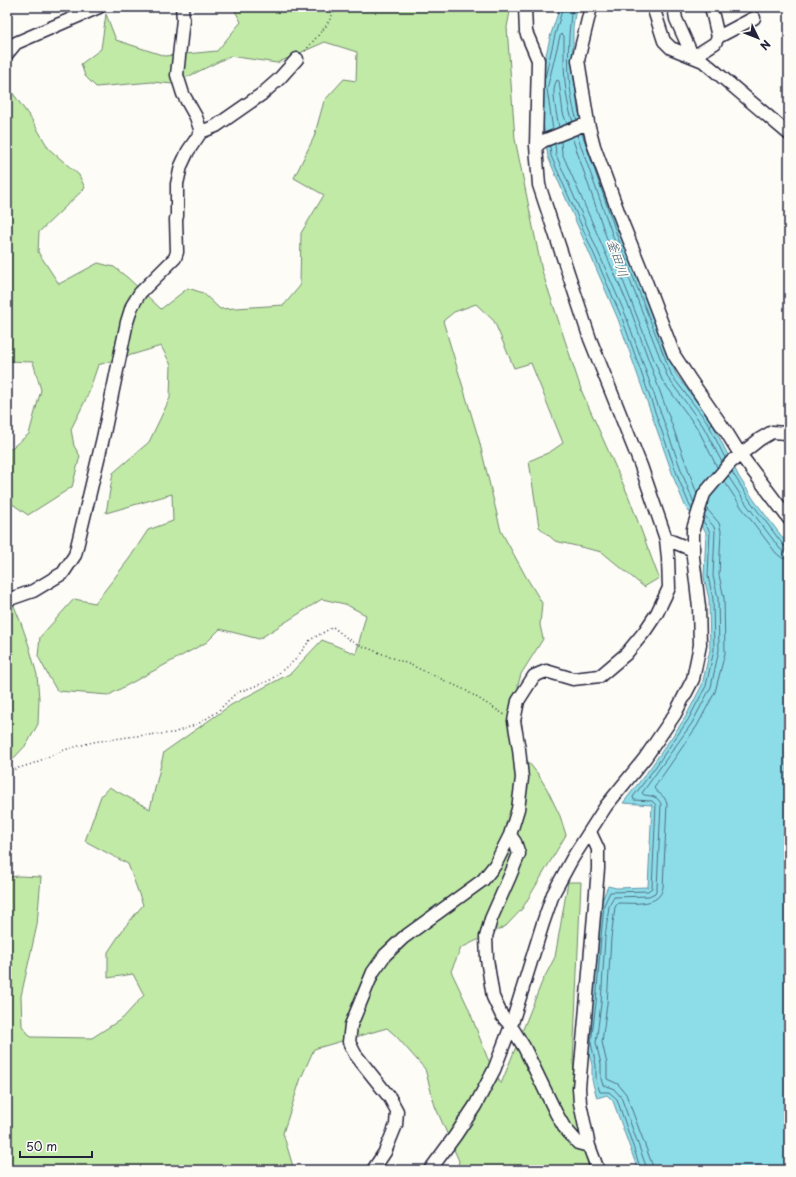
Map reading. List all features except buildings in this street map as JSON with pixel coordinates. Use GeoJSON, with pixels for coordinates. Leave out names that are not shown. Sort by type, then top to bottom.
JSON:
{"type":"FeatureCollection","features":[{"type":"Feature","properties":{"kind":"street"},"geometry":{"type":"LineString","coordinates":[[7,54],[16,43],[99,7]]}},
{"type":"Feature","properties":{"kind":"street"},"geometry":{"type":"LineString","coordinates":[[182,7],[183,19],[177,75],[183,94],[196,117],[201,132]]}},
{"type":"Feature","properties":{"kind":"street"},"geometry":{"type":"LineString","coordinates":[[373,1170],[385,1152],[396,1125],[396,1111],[390,1098],[355,1054],[349,1042],[351,1025],[373,972],[386,955],[403,938],[483,880],[495,865],[510,835],[518,810],[522,778],[514,721],[518,701],[534,676],[546,671],[573,679],[600,676],[626,654],[645,631],[657,613],[669,588],[666,539],[641,466],[590,339],[539,185],[538,60],[526,32],[525,7]]}},
{"type":"Feature","properties":{"kind":"street"},"geometry":{"type":"LineString","coordinates":[[591,7],[578,60],[586,123],[622,222],[674,355],[727,433],[735,458],[789,519]]}},
{"type":"Feature","properties":{"kind":"street"},"geometry":{"type":"LineString","coordinates":[[653,7],[664,41],[671,48],[703,61],[789,134]]}},
{"type":"Feature","properties":{"kind":"street"},"geometry":{"type":"LineString","coordinates":[[674,7],[676,19],[693,57]]}},
{"type":"Feature","properties":{"kind":"street"},"geometry":{"type":"LineString","coordinates":[[711,7],[718,37]]}},
{"type":"Feature","properties":{"kind":"street"},"geometry":{"type":"LineString","coordinates":[[693,57],[715,43],[718,37],[754,18]]}},
{"type":"Feature","properties":{"kind":"street"},"geometry":{"type":"LineString","coordinates":[[7,600],[33,591],[63,573],[76,555],[103,438],[127,322],[132,306],[140,292],[175,258],[177,252],[176,219],[178,184],[181,166],[188,151],[201,132],[216,126],[262,94],[297,60]]}},
{"type":"Feature","properties":{"kind":"street"},"geometry":{"type":"LineString","coordinates":[[539,143],[586,123]]}},
{"type":"Feature","properties":{"kind":"street"},"geometry":{"type":"LineString","coordinates":[[430,1170],[475,1106],[494,1070],[511,1026],[553,894],[572,859],[606,806],[644,758],[675,714],[693,679],[700,646],[699,607],[693,557],[693,529],[704,494],[735,458],[760,439],[772,432],[786,433],[789,435]]}},
{"type":"Feature","properties":{"kind":"street"},"geometry":{"type":"LineString","coordinates":[[666,539],[693,550]]}},
{"type":"Feature","properties":{"kind":"street"},"geometry":{"type":"LineString","coordinates":[[590,832],[598,849],[598,869],[579,1088],[580,1103],[589,1146],[598,1170]]}},
{"type":"Feature","properties":{"kind":"street"},"geometry":{"type":"LineString","coordinates":[[510,835],[515,842],[519,854],[491,918],[486,937],[493,997],[502,1016],[511,1026],[524,1047],[564,1127],[578,1143],[589,1146]]}},
{"type":"Feature","properties":{"kind":"path"},"geometry":{"type":"LineString","coordinates":[[297,60],[326,26],[337,7]]}},
{"type":"Feature","properties":{"kind":"path"},"geometry":{"type":"LineString","coordinates":[[7,766],[15,769],[32,764],[64,750],[93,742],[136,736],[173,734],[198,724],[217,712],[236,694],[269,681],[295,660],[310,640],[333,627],[352,642],[411,665],[465,690],[514,721]]}},
{"type":"Feature","properties":{"kind":"green space"},"geometry":{"type":"Polygon","coordinates":[[[233,7],[511,7],[507,27],[515,139],[542,271],[582,392],[628,495],[659,578],[644,587],[602,552],[555,541],[539,527],[529,461],[550,452],[563,443],[531,363],[514,368],[494,321],[476,304],[454,312],[443,321],[479,440],[501,531],[542,603],[540,625],[543,639],[521,674],[518,685],[525,758],[538,774],[547,789],[560,816],[566,835],[522,909],[506,926],[461,948],[451,971],[468,1007],[487,1057],[501,1084],[542,982],[555,957],[568,882],[581,882],[573,1063],[589,1170],[457,1170],[459,1161],[435,1106],[425,1069],[387,1028],[314,1049],[301,1078],[283,1133],[294,1170],[7,1170],[7,877],[41,877],[37,925],[21,996],[22,1026],[31,1037],[92,1038],[123,1018],[144,995],[133,974],[108,978],[108,952],[124,928],[143,905],[128,864],[85,841],[101,796],[109,787],[150,809],[164,752],[231,705],[291,673],[322,640],[356,654],[366,615],[345,604],[322,599],[259,639],[220,629],[207,642],[109,695],[57,691],[38,656],[40,637],[74,599],[95,603],[129,559],[148,530],[173,521],[172,494],[106,513],[113,473],[149,442],[170,398],[171,365],[161,346],[98,365],[87,397],[71,429],[74,446],[80,456],[72,487],[28,515],[11,503],[9,450],[29,434],[41,390],[33,362],[7,361],[7,87],[32,120],[49,149],[79,175],[85,188],[39,232],[38,252],[59,284],[98,263],[114,267],[161,309],[188,288],[203,293],[220,309],[284,305],[300,286],[301,233],[324,195],[294,178],[314,137],[324,101],[344,79],[356,81],[357,52],[325,42],[277,63],[230,56],[173,84],[152,82],[96,87],[85,76],[81,64],[101,49],[106,14],[116,40],[165,56],[217,51],[241,22],[233,7]]]}},
{"type":"Feature","properties":{"kind":"green space"},"geometry":{"type":"Polygon","coordinates":[[[7,595],[12,601],[29,646],[37,675],[39,698],[38,724],[27,744],[13,759],[7,763],[7,595]]]}},
{"type":"Feature","properties":{"kind":"water","name":"釜田川"},"geometry":{"type":"Polygon","coordinates":[[[560,7],[576,7],[573,27],[573,71],[578,110],[623,239],[676,374],[711,421],[739,477],[754,500],[789,546],[789,1170],[638,1170],[613,1101],[607,1095],[597,1098],[592,1080],[592,1065],[586,1043],[601,903],[608,886],[616,888],[648,887],[652,805],[623,803],[651,767],[685,718],[702,685],[710,650],[709,599],[704,577],[706,532],[686,508],[675,481],[618,319],[548,157],[538,88],[551,34],[560,7]]]}}]}
